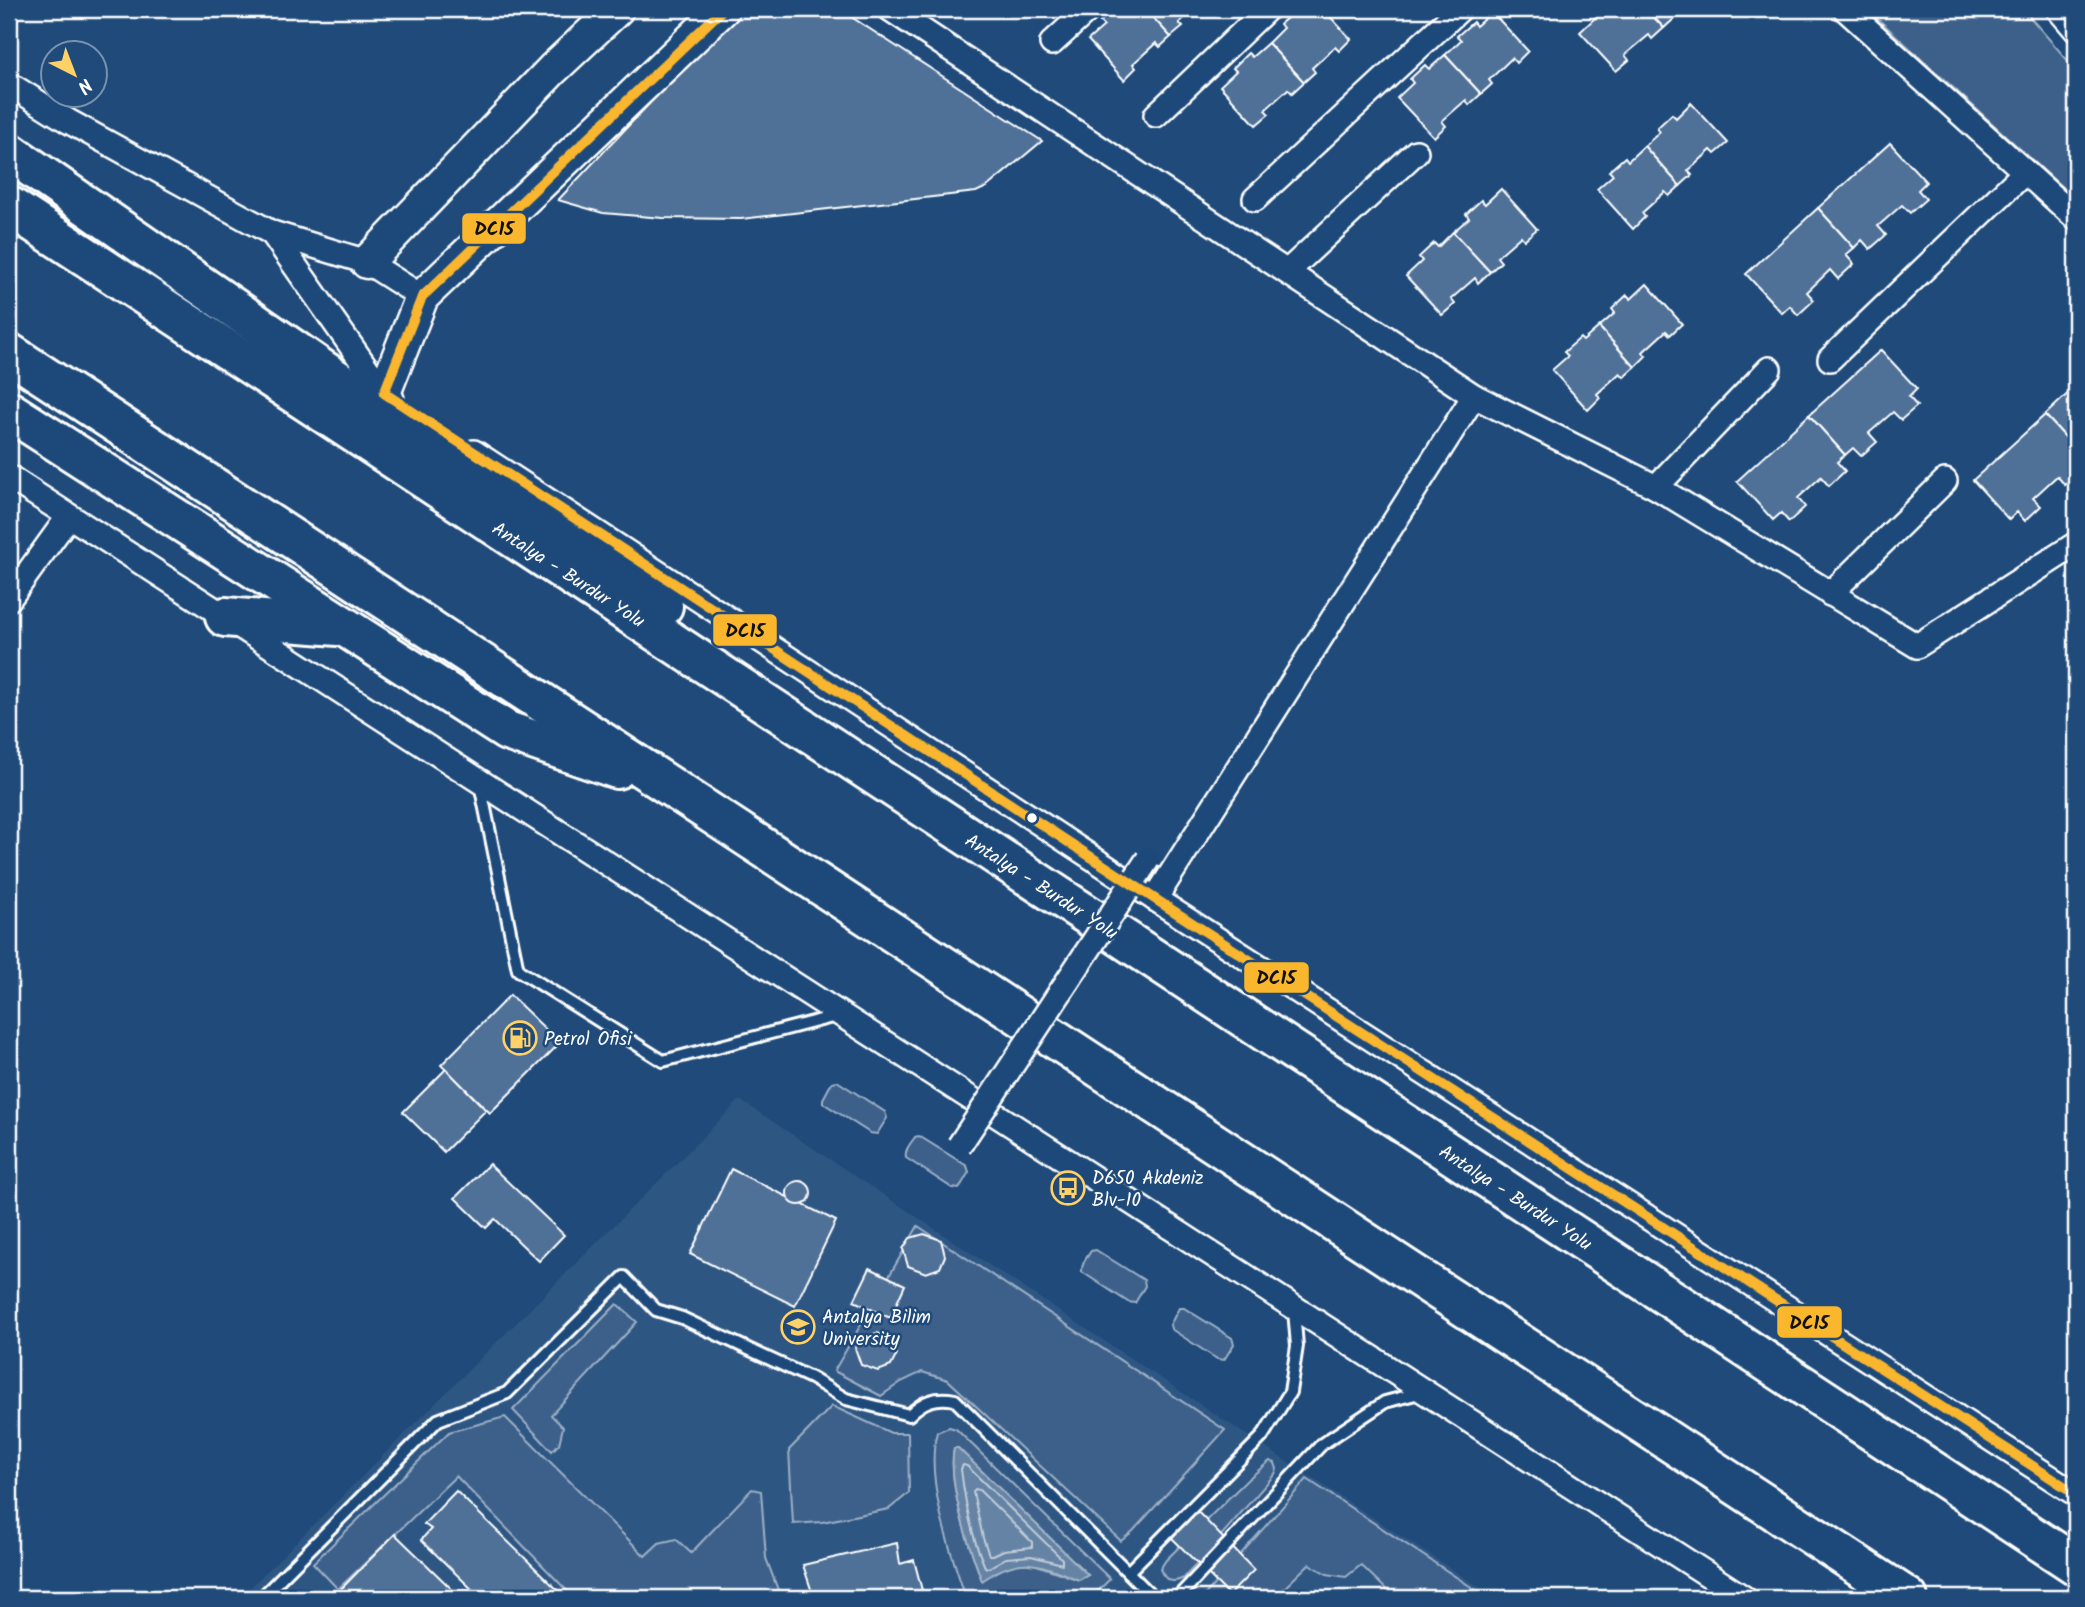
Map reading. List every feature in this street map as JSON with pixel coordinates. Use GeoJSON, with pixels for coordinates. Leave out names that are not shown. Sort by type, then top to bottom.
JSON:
{"type":"FeatureCollection","features":[{"type":"Feature","properties":{"kind":"highway"},"geometry":{"type":"LineString","coordinates":[[9,152],[932,793],[1022,873]]}},
{"type":"Feature","properties":{"kind":"highway","name":"Antalya - Burdur Yolu"},"geometry":{"type":"LineString","coordinates":[[9,206],[2076,1565]]}},
{"type":"Feature","properties":{"kind":"highway"},"geometry":{"type":"LineString","coordinates":[[9,353],[1908,1598]]}},
{"type":"Feature","properties":{"kind":"highway"},"geometry":{"type":"LineString","coordinates":[[9,411],[507,731],[673,788]]}},
{"type":"Feature","properties":{"kind":"highway"},"geometry":{"type":"LineString","coordinates":[[225,617],[345,627]]}},
{"type":"Feature","properties":{"kind":"highway"},"geometry":{"type":"LineString","coordinates":[[2027,1533],[2076,1542]]}},
{"type":"Feature","properties":{"kind":"street"},"geometry":{"type":"LineString","coordinates":[[366,262],[553,69],[617,9]]}},
{"type":"Feature","properties":{"kind":"street"},"geometry":{"type":"LineString","coordinates":[[384,393],[422,297],[723,9]]}},
{"type":"Feature","properties":{"kind":"street"},"geometry":{"type":"LineString","coordinates":[[890,9],[1474,396],[1656,486],[1917,646],[2076,544]]}},
{"type":"Feature","properties":{"kind":"street"},"geometry":{"type":"LineString","coordinates":[[1052,43],[1089,9]]}},
{"type":"Feature","properties":{"kind":"street"},"geometry":{"type":"LineString","coordinates":[[1156,115],[1266,9]]}},
{"type":"Feature","properties":{"kind":"street"},"geometry":{"type":"LineString","coordinates":[[1255,199],[1460,9]]}},
{"type":"Feature","properties":{"kind":"street"},"geometry":{"type":"LineString","coordinates":[[1845,9],[2076,218]]}},
{"type":"Feature","properties":{"kind":"street"},"geometry":{"type":"LineString","coordinates":[[9,84],[68,121],[272,233],[366,262],[422,297]]}},
{"type":"Feature","properties":{"kind":"street"},"geometry":{"type":"LineString","coordinates":[[1287,272],[1416,152]]}},
{"type":"Feature","properties":{"kind":"street"},"geometry":{"type":"LineString","coordinates":[[1830,359],[2025,172]]}},
{"type":"Feature","properties":{"kind":"street"},"geometry":{"type":"LineString","coordinates":[[272,233],[384,393],[1155,899],[2076,1494]]}},
{"type":"Feature","properties":{"kind":"street"},"geometry":{"type":"LineString","coordinates":[[1656,486],[1769,369]]}},
{"type":"Feature","properties":{"kind":"street"},"geometry":{"type":"LineString","coordinates":[[1155,899],[1474,396]]}},
{"type":"Feature","properties":{"kind":"street"},"geometry":{"type":"LineString","coordinates":[[1830,594],[1945,481]]}},
{"type":"Feature","properties":{"kind":"street"},"geometry":{"type":"LineString","coordinates":[[18,487],[69,516],[1745,1598]]}},
{"type":"Feature","properties":{"kind":"street"},"geometry":{"type":"LineString","coordinates":[[9,599],[69,516]]}},
{"type":"Feature","properties":{"kind":"street"},"geometry":{"type":"LineString","coordinates":[[959,1146],[1149,859]]}},
{"type":"Feature","properties":{"kind":"lane"},"geometry":{"type":"LineString","coordinates":[[479,781],[518,970],[663,1061],[841,1015]]}},
{"type":"Feature","properties":{"kind":"lane"},"geometry":{"type":"LineString","coordinates":[[261,1598],[438,1420],[507,1393],[624,1277],[656,1310],[682,1318],[800,1373],[846,1399],[909,1415],[919,1405],[941,1397],[955,1400],[1154,1598]]}},
{"type":"Feature","properties":{"kind":"lane"},"geometry":{"type":"LineString","coordinates":[[1128,1572],[1262,1437],[1290,1392],[1297,1346],[1294,1307]]}},
{"type":"Feature","properties":{"kind":"lane"},"geometry":{"type":"LineString","coordinates":[[1177,1598],[1322,1444],[1385,1402],[1424,1392]]}},
{"type":"Feature","properties":{"kind":"shaded area"},"geometry":{"type":"Polygon","coordinates":[[[1867,9],[2023,9],[2076,70],[2076,200],[1867,9]]]}},
{"type":"Feature","properties":{"kind":"shaded area"},"geometry":{"type":"Polygon","coordinates":[[[837,1081],[885,1112],[887,1118],[877,1134],[870,1133],[823,1103],[832,1082],[837,1081]]]}},
{"type":"Feature","properties":{"kind":"shaded area","name":"Antalya Bilim University"},"geometry":{"type":"Polygon","coordinates":[[[740,1100],[1257,1442],[1496,1598],[240,1598],[740,1100]]]}},
{"type":"Feature","properties":{"kind":"shaded area"},"geometry":{"type":"Polygon","coordinates":[[[919,1136],[967,1166],[969,1172],[959,1189],[952,1188],[906,1158],[908,1147],[915,1137],[919,1136]]]}},
{"type":"Feature","properties":{"kind":"shaded area"},"geometry":{"type":"Polygon","coordinates":[[[918,1226],[1225,1430],[1121,1541],[948,1380],[922,1372],[881,1396],[834,1371],[918,1226]]]}},
{"type":"Feature","properties":{"kind":"shaded area"},"geometry":{"type":"Polygon","coordinates":[[[1096,1250],[1144,1280],[1145,1286],[1135,1303],[1128,1302],[1082,1272],[1086,1258],[1091,1251],[1096,1250]]]}},
{"type":"Feature","properties":{"kind":"shaded area"},"geometry":{"type":"Polygon","coordinates":[[[617,1304],[637,1322],[551,1415],[563,1427],[559,1444],[552,1451],[513,1410],[617,1304]]]}},
{"type":"Feature","properties":{"kind":"shaded area"},"geometry":{"type":"Polygon","coordinates":[[[1179,1308],[1184,1308],[1232,1338],[1234,1344],[1224,1360],[1217,1359],[1171,1329],[1170,1325],[1179,1308]]]}},
{"type":"Feature","properties":{"kind":"shaded area"},"geometry":{"type":"Polygon","coordinates":[[[832,1406],[891,1433],[908,1433],[909,1493],[889,1509],[822,1522],[793,1524],[789,1450],[832,1406]]]}},
{"type":"Feature","properties":{"kind":"shaded area"},"geometry":{"type":"Polygon","coordinates":[[[505,1417],[645,1556],[659,1543],[676,1539],[691,1553],[752,1489],[761,1491],[766,1558],[781,1598],[574,1598],[456,1476],[338,1589],[313,1563],[449,1432],[505,1417]]]}},
{"type":"Feature","properties":{"kind":"shaded area"},"geometry":{"type":"Polygon","coordinates":[[[949,1427],[956,1429],[1110,1579],[1091,1598],[966,1598],[941,1516],[934,1471],[937,1432],[949,1427]],[[954,1448],[953,1462],[956,1496],[982,1580],[1008,1565],[1031,1563],[1079,1580],[1088,1575],[958,1448],[954,1448]]]}},
{"type":"Feature","properties":{"kind":"shaded area"},"geometry":{"type":"Polygon","coordinates":[[[1270,1461],[1275,1463],[1275,1474],[1184,1578],[1176,1581],[1167,1579],[1160,1569],[1166,1560],[1248,1479],[1270,1461]]]}},
{"type":"Feature","properties":{"kind":"shaded area"},"geometry":{"type":"Polygon","coordinates":[[[1307,1479],[1488,1598],[1395,1598],[1361,1565],[1346,1577],[1327,1574],[1309,1564],[1274,1598],[1202,1598],[1307,1479]]]}},
{"type":"Feature","properties":{"kind":"water"},"geometry":{"type":"Polygon","coordinates":[[[954,1448],[958,1448],[1088,1575],[1079,1580],[1041,1566],[1019,1564],[982,1581],[956,1497],[954,1448]]]}},
{"type":"Feature","properties":{"kind":"building"},"geometry":{"type":"Polygon","coordinates":[[[739,9],[839,9],[1042,141],[987,187],[976,192],[741,219],[663,218],[603,213],[558,200],[739,9]]]}},
{"type":"Feature","properties":{"kind":"building"},"geometry":{"type":"Polygon","coordinates":[[[1115,9],[1119,12],[1123,9],[1145,9],[1171,37],[1160,47],[1156,43],[1133,64],[1136,68],[1124,80],[1088,40],[1104,26],[1100,22],[1115,9]]]}},
{"type":"Feature","properties":{"kind":"building"},"geometry":{"type":"Polygon","coordinates":[[[1145,9],[1194,9],[1179,23],[1183,27],[1171,37],[1145,9]]]}},
{"type":"Feature","properties":{"kind":"building"},"geometry":{"type":"Polygon","coordinates":[[[1305,9],[1323,9],[1351,39],[1339,51],[1335,47],[1312,68],[1315,72],[1304,82],[1268,43],[1283,28],[1280,24],[1296,10],[1299,14],[1305,9]]]}},
{"type":"Feature","properties":{"kind":"building"},"geometry":{"type":"Polygon","coordinates":[[[1598,9],[1646,9],[1664,28],[1652,39],[1649,35],[1625,55],[1629,60],[1616,71],[1580,32],[1596,17],[1593,13],[1598,9]]]}},
{"type":"Feature","properties":{"kind":"building"},"geometry":{"type":"Polygon","coordinates":[[[1646,9],[1677,9],[1672,13],[1675,18],[1664,28],[1646,9]]]}},
{"type":"Feature","properties":{"kind":"building"},"geometry":{"type":"Polygon","coordinates":[[[1492,12],[1528,51],[1516,63],[1512,58],[1489,80],[1492,84],[1481,94],[1445,55],[1461,40],[1457,36],[1473,22],[1476,26],[1492,12]]]}},
{"type":"Feature","properties":{"kind":"building"},"geometry":{"type":"Polygon","coordinates":[[[1268,43],[1304,82],[1292,93],[1288,89],[1265,110],[1269,114],[1256,125],[1220,86],[1236,71],[1233,68],[1248,53],[1252,57],[1268,43]]]}},
{"type":"Feature","properties":{"kind":"building"},"geometry":{"type":"Polygon","coordinates":[[[1445,55],[1481,94],[1469,105],[1466,100],[1442,121],[1446,126],[1434,137],[1397,98],[1413,83],[1410,79],[1425,65],[1429,69],[1445,55]]]}},
{"type":"Feature","properties":{"kind":"building"},"geometry":{"type":"Polygon","coordinates":[[[1691,103],[1728,143],[1715,154],[1711,150],[1688,171],[1692,175],[1680,186],[1644,146],[1660,132],[1657,128],[1672,114],[1676,118],[1691,103]]]}},
{"type":"Feature","properties":{"kind":"building"},"geometry":{"type":"Polygon","coordinates":[[[1890,143],[1926,182],[1918,190],[1926,199],[1910,213],[1902,205],[1878,226],[1886,235],[1870,249],[1862,240],[1854,248],[1818,208],[1890,143]]]}},
{"type":"Feature","properties":{"kind":"building"},"geometry":{"type":"Polygon","coordinates":[[[1644,146],[1680,186],[1669,196],[1665,192],[1642,213],[1645,217],[1633,229],[1597,189],[1613,175],[1609,171],[1625,157],[1628,161],[1644,146]]]}},
{"type":"Feature","properties":{"kind":"building"},"geometry":{"type":"Polygon","coordinates":[[[1501,189],[1537,229],[1524,240],[1521,236],[1497,257],[1501,262],[1490,272],[1453,232],[1469,218],[1466,214],[1481,200],[1485,204],[1501,189]]]}},
{"type":"Feature","properties":{"kind":"building"},"geometry":{"type":"Polygon","coordinates":[[[1818,208],[1854,248],[1846,255],[1854,264],[1838,279],[1830,270],[1807,292],[1814,300],[1798,315],[1790,306],[1782,313],[1746,274],[1818,208]]]}},
{"type":"Feature","properties":{"kind":"building"},"geometry":{"type":"Polygon","coordinates":[[[1453,232],[1490,272],[1478,283],[1475,278],[1451,299],[1455,304],[1442,315],[1406,276],[1422,261],[1419,257],[1434,243],[1438,247],[1453,232]]]}},
{"type":"Feature","properties":{"kind":"building"},"geometry":{"type":"Polygon","coordinates":[[[1647,284],[1682,324],[1670,335],[1666,331],[1643,352],[1646,356],[1635,367],[1599,327],[1615,313],[1612,309],[1627,295],[1631,299],[1647,284]]]}},
{"type":"Feature","properties":{"kind":"building"},"geometry":{"type":"Polygon","coordinates":[[[1599,327],[1635,367],[1624,377],[1620,373],[1597,394],[1600,398],[1588,410],[1552,370],[1568,356],[1564,352],[1599,327]]]}},
{"type":"Feature","properties":{"kind":"building"},"geometry":{"type":"Polygon","coordinates":[[[1881,350],[1917,389],[1909,397],[1917,406],[1901,420],[1893,412],[1869,433],[1877,442],[1861,456],[1853,448],[1845,455],[1809,415],[1881,350]]]}},
{"type":"Feature","properties":{"kind":"building"},"geometry":{"type":"Polygon","coordinates":[[[2076,386],[2076,449],[2045,415],[2076,386]]]}},
{"type":"Feature","properties":{"kind":"building"},"geometry":{"type":"Polygon","coordinates":[[[1809,415],[1845,455],[1837,462],[1845,471],[1829,486],[1821,477],[1798,498],[1805,507],[1789,522],[1781,513],[1773,520],[1737,481],[1809,415]]]}},
{"type":"Feature","properties":{"kind":"building"},"geometry":{"type":"Polygon","coordinates":[[[2045,415],[2076,449],[2073,462],[2076,465],[2076,475],[2065,485],[2057,476],[2033,498],[2041,506],[2025,521],[2017,512],[2009,520],[1973,480],[2045,415]]]}},
{"type":"Feature","properties":{"kind":"building"},"geometry":{"type":"Polygon","coordinates":[[[510,995],[560,1043],[490,1113],[441,1065],[510,995]]]}},
{"type":"Feature","properties":{"kind":"building"},"geometry":{"type":"Polygon","coordinates":[[[446,1069],[486,1110],[444,1152],[403,1112],[446,1069]]]}},
{"type":"Feature","properties":{"kind":"building"},"geometry":{"type":"Polygon","coordinates":[[[489,1164],[564,1235],[539,1261],[495,1219],[486,1228],[455,1198],[489,1164]]]}},
{"type":"Feature","properties":{"kind":"building"},"geometry":{"type":"Polygon","coordinates":[[[731,1169],[836,1221],[795,1306],[690,1254],[731,1169]]]}},
{"type":"Feature","properties":{"kind":"building"},"geometry":{"type":"Polygon","coordinates":[[[799,1181],[807,1185],[811,1193],[807,1201],[799,1205],[791,1201],[787,1193],[791,1185],[799,1181]]]}},
{"type":"Feature","properties":{"kind":"building"},"geometry":{"type":"Polygon","coordinates":[[[924,1234],[941,1240],[945,1256],[940,1268],[926,1273],[908,1266],[903,1249],[910,1238],[924,1234]]]}},
{"type":"Feature","properties":{"kind":"building"},"geometry":{"type":"Polygon","coordinates":[[[870,1268],[905,1285],[890,1318],[854,1301],[870,1268]]]}},
{"type":"Feature","properties":{"kind":"building"},"geometry":{"type":"Polygon","coordinates":[[[877,1333],[893,1338],[897,1354],[891,1366],[878,1371],[861,1365],[855,1348],[862,1337],[877,1333]]]}},
{"type":"Feature","properties":{"kind":"building"},"geometry":{"type":"Polygon","coordinates":[[[456,1491],[566,1598],[481,1598],[421,1540],[431,1529],[424,1524],[456,1491]]]}},
{"type":"Feature","properties":{"kind":"building"},"geometry":{"type":"Polygon","coordinates":[[[1194,1508],[1254,1570],[1229,1595],[1167,1533],[1194,1508]]]}},
{"type":"Feature","properties":{"kind":"building"},"geometry":{"type":"Polygon","coordinates":[[[395,1534],[461,1598],[336,1598],[334,1596],[395,1534]]]}},
{"type":"Feature","properties":{"kind":"building"},"geometry":{"type":"Polygon","coordinates":[[[897,1543],[900,1564],[914,1560],[924,1598],[814,1598],[803,1565],[897,1543]]]}},
{"type":"Feature","properties":{"kind":"transit line","name":"DC15"},"geometry":{"type":"LineString","coordinates":[[723,9],[422,297],[384,393],[1155,899],[2076,1494]]}},
{"type":"Feature","properties":{"kind":"place","name":"Petrol Ofisi"},"geometry":{"type":"Point","coordinates":[520,1038]}},
{"type":"Feature","properties":{"kind":"place","name":"D650 Akdeniz Blv-10"},"geometry":{"type":"Point","coordinates":[1068,1188]}},
{"type":"Feature","properties":{"kind":"place","name":"Antalya Bilim University"},"geometry":{"type":"Point","coordinates":[798,1327]}}]}
